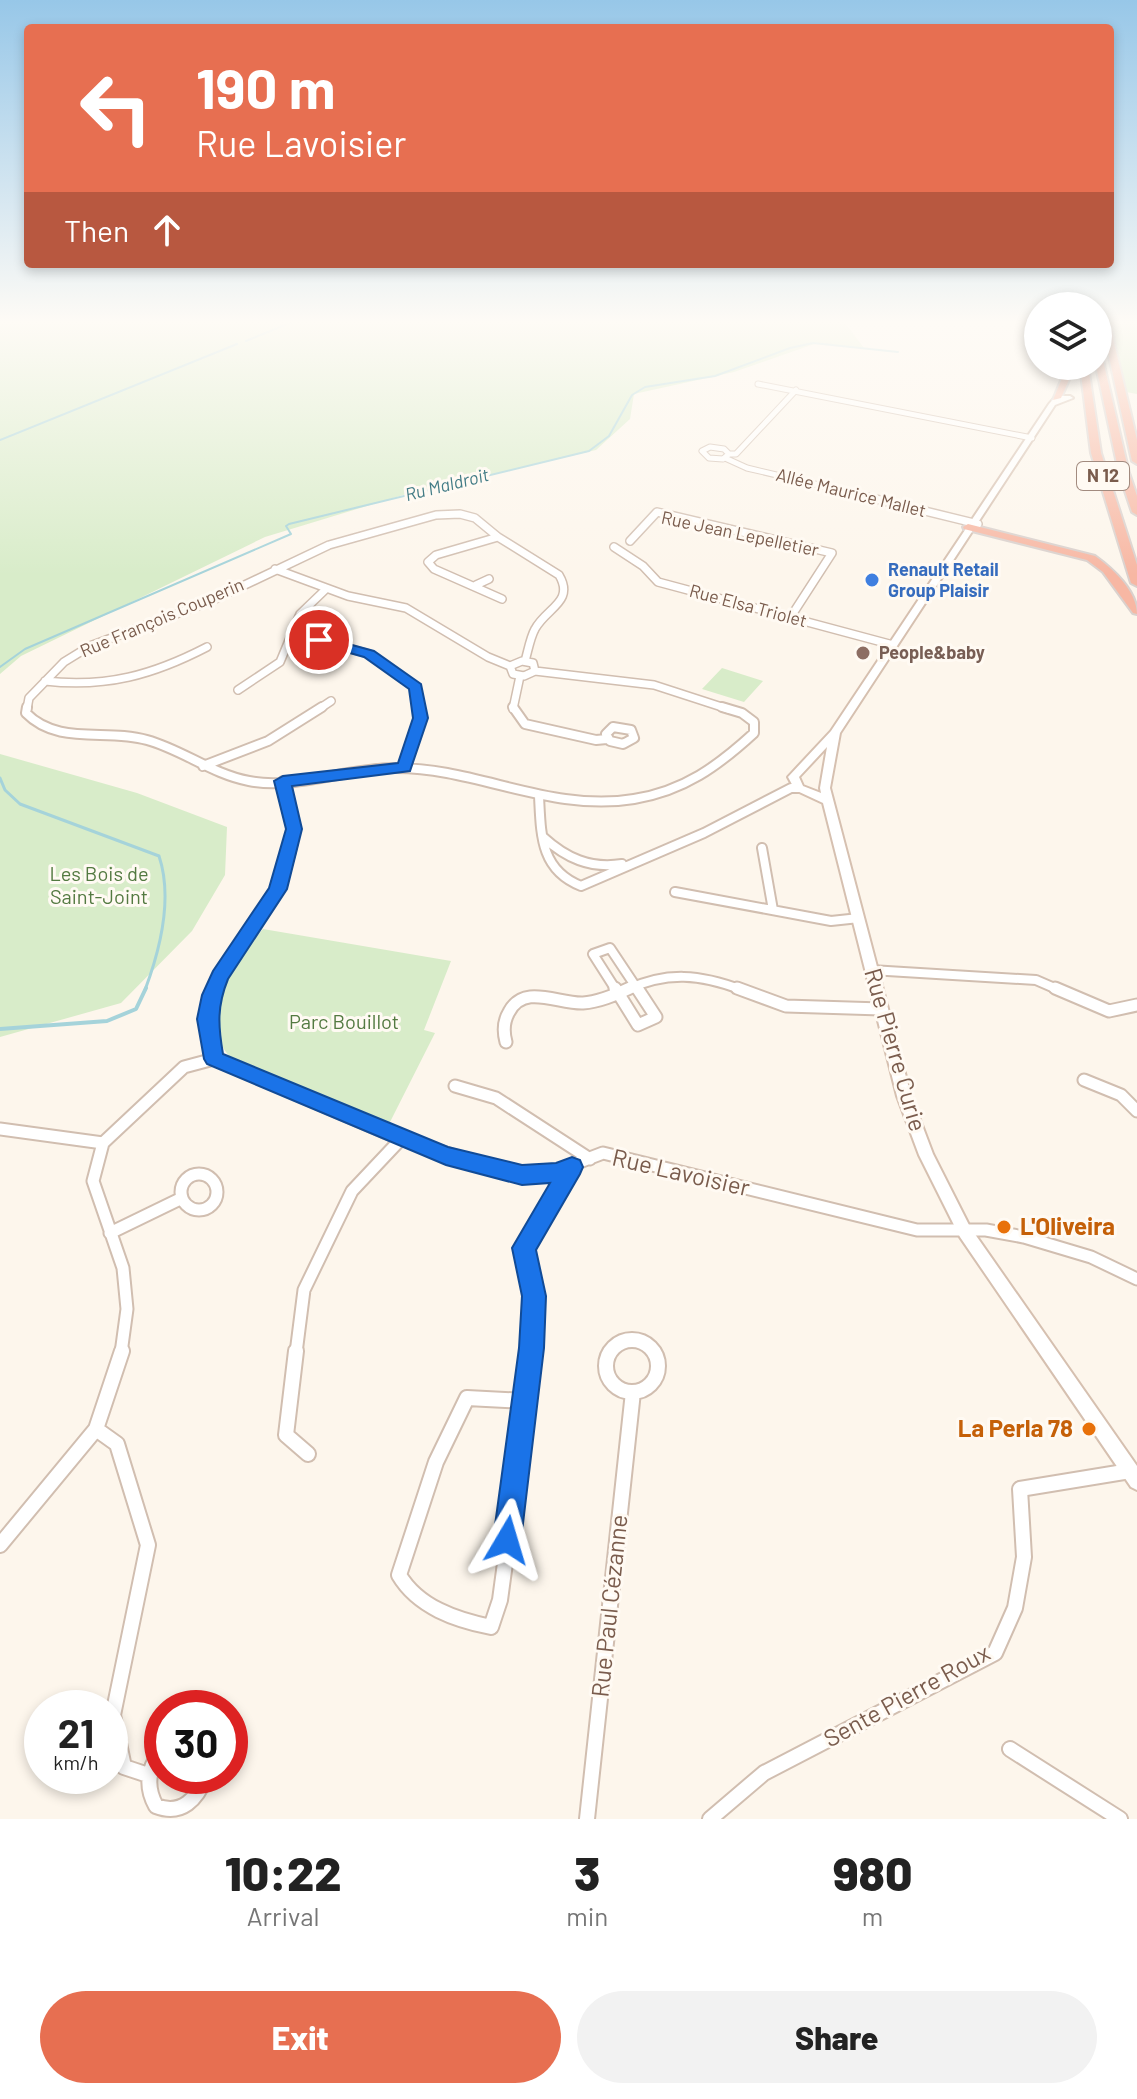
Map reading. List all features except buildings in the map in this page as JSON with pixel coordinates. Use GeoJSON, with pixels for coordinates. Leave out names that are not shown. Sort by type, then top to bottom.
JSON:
{"type":"FeatureCollection","features":[{"type":"Feature","properties":{"kind":"highway","name":"N 12"},"geometry":{"type":"LineString","coordinates":[[1089,405],[1096,453],[1137,583]]}},
{"type":"Feature","properties":{"kind":"highway","name":"N 12"},"geometry":{"type":"LineString","coordinates":[[1109,405],[1137,512]]}},
{"type":"Feature","properties":{"kind":"highway"},"geometry":{"type":"LineString","coordinates":[[1124,405],[1137,461]]}},
{"type":"Feature","properties":{"kind":"highway"},"geometry":{"type":"LineString","coordinates":[[974,526],[1091,558],[1107,570],[1137,610]]}},
{"type":"Feature","properties":{"kind":"street","name":"Allée Maurice Mallet"},"geometry":{"type":"LineString","coordinates":[[782,405],[736,454],[727,456],[747,468],[974,526]]}},
{"type":"Feature","properties":{"kind":"street"},"geometry":{"type":"LineString","coordinates":[[869,405],[1032,438]]}},
{"type":"Feature","properties":{"kind":"street","name":"Rue Pierre Curie"},"geometry":{"type":"LineString","coordinates":[[797,773],[835,733],[1052,405]]}},
{"type":"Feature","properties":{"kind":"street","name":"Rue Jean Lepelletier"},"geometry":{"type":"LineString","coordinates":[[630,541],[657,512],[832,553],[790,618]]}},
{"type":"Feature","properties":{"kind":"street","name":"Rue François Couperin"},"geometry":{"type":"LineString","coordinates":[[203,766],[162,744],[135,736],[54,731],[33,724],[26,713],[29,698],[64,662],[90,646],[211,601],[275,569],[354,537],[444,514],[475,518],[498,537],[559,575],[565,585],[563,599],[535,628],[525,661]]}},
{"type":"Feature","properties":{"kind":"street"},"geometry":{"type":"LineString","coordinates":[[498,537],[436,555],[428,562],[434,569],[502,599]]}},
{"type":"Feature","properties":{"kind":"street","name":"Rue Elsa Triolet"},"geometry":{"type":"LineString","coordinates":[[614,547],[643,566],[658,582],[893,645]]}},
{"type":"Feature","properties":{"kind":"street"},"geometry":{"type":"LineString","coordinates":[[275,569],[326,589],[406,608],[488,657],[510,666],[525,661],[533,663],[535,671]]}},
{"type":"Feature","properties":{"kind":"street"},"geometry":{"type":"LineString","coordinates":[[476,585],[489,579]]}},
{"type":"Feature","properties":{"kind":"street"},"geometry":{"type":"LineString","coordinates":[[238,690],[280,662],[300,614],[326,589]]}},
{"type":"Feature","properties":{"kind":"street"},"geometry":{"type":"LineString","coordinates":[[294,633],[369,654],[416,687],[420,718],[405,768]]}},
{"type":"Feature","properties":{"kind":"street"},"geometry":{"type":"LineString","coordinates":[[45,681],[77,686],[128,682],[207,647]]}},
{"type":"Feature","properties":{"kind":"street"},"geometry":{"type":"LineString","coordinates":[[185,658],[197,665]]}},
{"type":"Feature","properties":{"kind":"street"},"geometry":{"type":"LineString","coordinates":[[203,766],[229,778],[283,781],[405,768],[470,775],[556,800],[610,801],[676,789],[717,766],[754,733],[754,722],[742,713],[654,685],[535,671],[520,676],[511,672],[510,666]]}},
{"type":"Feature","properties":{"kind":"street"},"geometry":{"type":"LineString","coordinates":[[520,676],[512,708],[515,718],[539,727],[596,740],[607,739]]}},
{"type":"Feature","properties":{"kind":"street"},"geometry":{"type":"LineString","coordinates":[[203,766],[268,741],[331,701]]}},
{"type":"Feature","properties":{"kind":"street","name":"Rue Pierre Curie"},"geometry":{"type":"LineString","coordinates":[[835,733],[824,790],[909,1111],[926,1155],[965,1232],[1133,1476]]}},
{"type":"Feature","properties":{"kind":"street"},"geometry":{"type":"LineString","coordinates":[[539,796],[539,834],[563,879],[581,886],[704,833],[765,801],[799,788],[824,790],[815,769],[797,773],[765,801]]}},
{"type":"Feature","properties":{"kind":"street"},"geometry":{"type":"LineString","coordinates":[[797,773],[799,788]]}},
{"type":"Feature","properties":{"kind":"street"},"geometry":{"type":"LineString","coordinates":[[0,1545],[96,1429],[124,1345],[127,1309],[123,1268],[93,1181],[103,1143],[184,1067],[214,1059],[207,1019],[212,995],[219,977],[278,889],[294,829],[283,781]]}},
{"type":"Feature","properties":{"kind":"street"},"geometry":{"type":"LineString","coordinates":[[540,820],[556,800]]}},
{"type":"Feature","properties":{"kind":"street"},"geometry":{"type":"LineString","coordinates":[[539,834],[566,856],[602,868],[637,860]]}},
{"type":"Feature","properties":{"kind":"street"},"geometry":{"type":"LineString","coordinates":[[762,848],[773,910]]}},
{"type":"Feature","properties":{"kind":"street"},"geometry":{"type":"LineString","coordinates":[[675,892],[831,921],[859,918]]}},
{"type":"Feature","properties":{"kind":"street"},"geometry":{"type":"LineString","coordinates":[[610,948],[656,1017],[638,1025],[618,993],[593,954],[610,948]]}},
{"type":"Feature","properties":{"kind":"street"},"geometry":{"type":"LineString","coordinates":[[871,970],[1036,980],[1109,1011],[1137,1005]]}},
{"type":"Feature","properties":{"kind":"street"},"geometry":{"type":"LineString","coordinates":[[506,1042],[502,1029],[510,1007],[520,998],[533,996],[576,1004],[618,993],[666,975],[683,975],[758,993],[779,1004],[881,1009]]}},
{"type":"Feature","properties":{"kind":"street","name":"Rue Lavoisier"},"geometry":{"type":"LineString","coordinates":[[214,1059],[401,1139],[459,1160],[522,1175],[556,1173],[603,1153],[917,1230],[986,1230],[1056,1245],[1137,1279]]}},
{"type":"Feature","properties":{"kind":"street"},"geometry":{"type":"LineString","coordinates":[[1084,1080],[1121,1095],[1137,1111]]}},
{"type":"Feature","properties":{"kind":"street"},"geometry":{"type":"LineString","coordinates":[[455,1086],[496,1098],[590,1159]]}},
{"type":"Feature","properties":{"kind":"street"},"geometry":{"type":"LineString","coordinates":[[0,1129],[103,1143]]}},
{"type":"Feature","properties":{"kind":"street"},"geometry":{"type":"LineString","coordinates":[[308,1454],[286,1435],[304,1290],[352,1191],[401,1139]]}},
{"type":"Feature","properties":{"kind":"street"},"geometry":{"type":"LineString","coordinates":[[527,1401],[467,1398],[435,1458],[399,1575],[405,1590],[473,1625],[491,1627],[500,1600],[527,1401],[534,1296],[524,1248],[572,1167]]}},
{"type":"Feature","properties":{"kind":"street"},"geometry":{"type":"LineString","coordinates":[[110,1233],[180,1199]]}},
{"type":"Feature","properties":{"kind":"street"},"geometry":{"type":"LineString","coordinates":[[635,1341],[655,1355],[658,1372],[649,1387],[633,1392],[617,1386],[606,1364],[612,1349],[635,1341]]}},
{"type":"Feature","properties":{"kind":"street","name":"Rue Paul Cézanne"},"geometry":{"type":"LineString","coordinates":[[587,1819],[633,1392]]}},
{"type":"Feature","properties":{"kind":"street"},"geometry":{"type":"LineString","coordinates":[[96,1429],[117,1444],[148,1545],[113,1715],[124,1767],[144,1774]]}},
{"type":"Feature","properties":{"kind":"street","name":"Sente Pierre Roux"},"geometry":{"type":"LineString","coordinates":[[710,1819],[764,1773],[995,1653],[1015,1608],[1024,1557],[1020,1489],[1133,1476]]}},
{"type":"Feature","properties":{"kind":"street"},"geometry":{"type":"LineString","coordinates":[[1010,1749],[1120,1819]]}},
{"type":"Feature","properties":{"kind":"street"},"geometry":{"type":"LineString","coordinates":[[150,1794],[156,1806],[174,1811],[193,1800],[196,1794]]}},
{"type":"Feature","properties":{"kind":"green space"},"geometry":{"type":"Polygon","coordinates":[[[0,405],[632,405],[630,419],[596,450],[403,495],[265,537],[21,656],[0,674],[0,405]]]}},
{"type":"Feature","properties":{"kind":"green space"},"geometry":{"type":"Polygon","coordinates":[[[722,668],[763,681],[744,702],[702,689],[722,668]]]}},
{"type":"Feature","properties":{"kind":"green space","name":"Les Bois de Saint-Joint"},"geometry":{"type":"Polygon","coordinates":[[[0,754],[137,793],[227,827],[225,875],[192,931],[121,1003],[0,1037],[0,754]]]}},
{"type":"Feature","properties":{"kind":"green space","name":"Parc Bouillot"},"geometry":{"type":"Polygon","coordinates":[[[263,929],[451,961],[424,1030],[435,1033],[389,1124],[233,1060],[221,1044],[216,1027],[222,992],[230,974],[263,929]]]}},
{"type":"Feature","properties":{"kind":"waterway"},"geometry":{"type":"LineString","coordinates":[[0,440],[87,405]]}},
{"type":"Feature","properties":{"kind":"waterway","name":"Ru Maldroit"},"geometry":{"type":"LineString","coordinates":[[0,667],[25,649],[291,534],[286,526],[289,524],[589,451],[609,436],[626,405]]}},
{"type":"Feature","properties":{"kind":"waterway","name":"Ru Maldroit"},"geometry":{"type":"LineString","coordinates":[[0,778],[5,790],[20,804],[159,856],[165,906],[145,990]]}},
{"type":"Feature","properties":{"kind":"waterway","name":"Ru Maldroit"},"geometry":{"type":"LineString","coordinates":[[0,1029],[107,1021],[136,1009],[146,988]]}},
{"type":"Feature","properties":{"kind":"place","name":"Renault Retail Group Plaisir"},"geometry":{"type":"Point","coordinates":[872,580]}},
{"type":"Feature","properties":{"kind":"place","name":"People&baby"},"geometry":{"type":"Point","coordinates":[863,653]}},
{"type":"Feature","properties":{"kind":"place","name":"L'Oliveira"},"geometry":{"type":"Point","coordinates":[1004,1227]}},
{"type":"Feature","properties":{"kind":"place","name":"La Perla 78"},"geometry":{"type":"Point","coordinates":[1089,1429]}},
{"type":"Feature","properties":{"kind":"route"},"geometry":{"type":"LineString","coordinates":[[319,640],[369,654],[416,687],[420,718],[405,768],[283,781],[293,813],[294,829],[278,889],[219,977],[212,995],[207,1019],[214,1059],[446,1156],[522,1175],[556,1173],[572,1167],[565,1185],[524,1248],[534,1296],[532,1348],[507,1540]]}}]}
